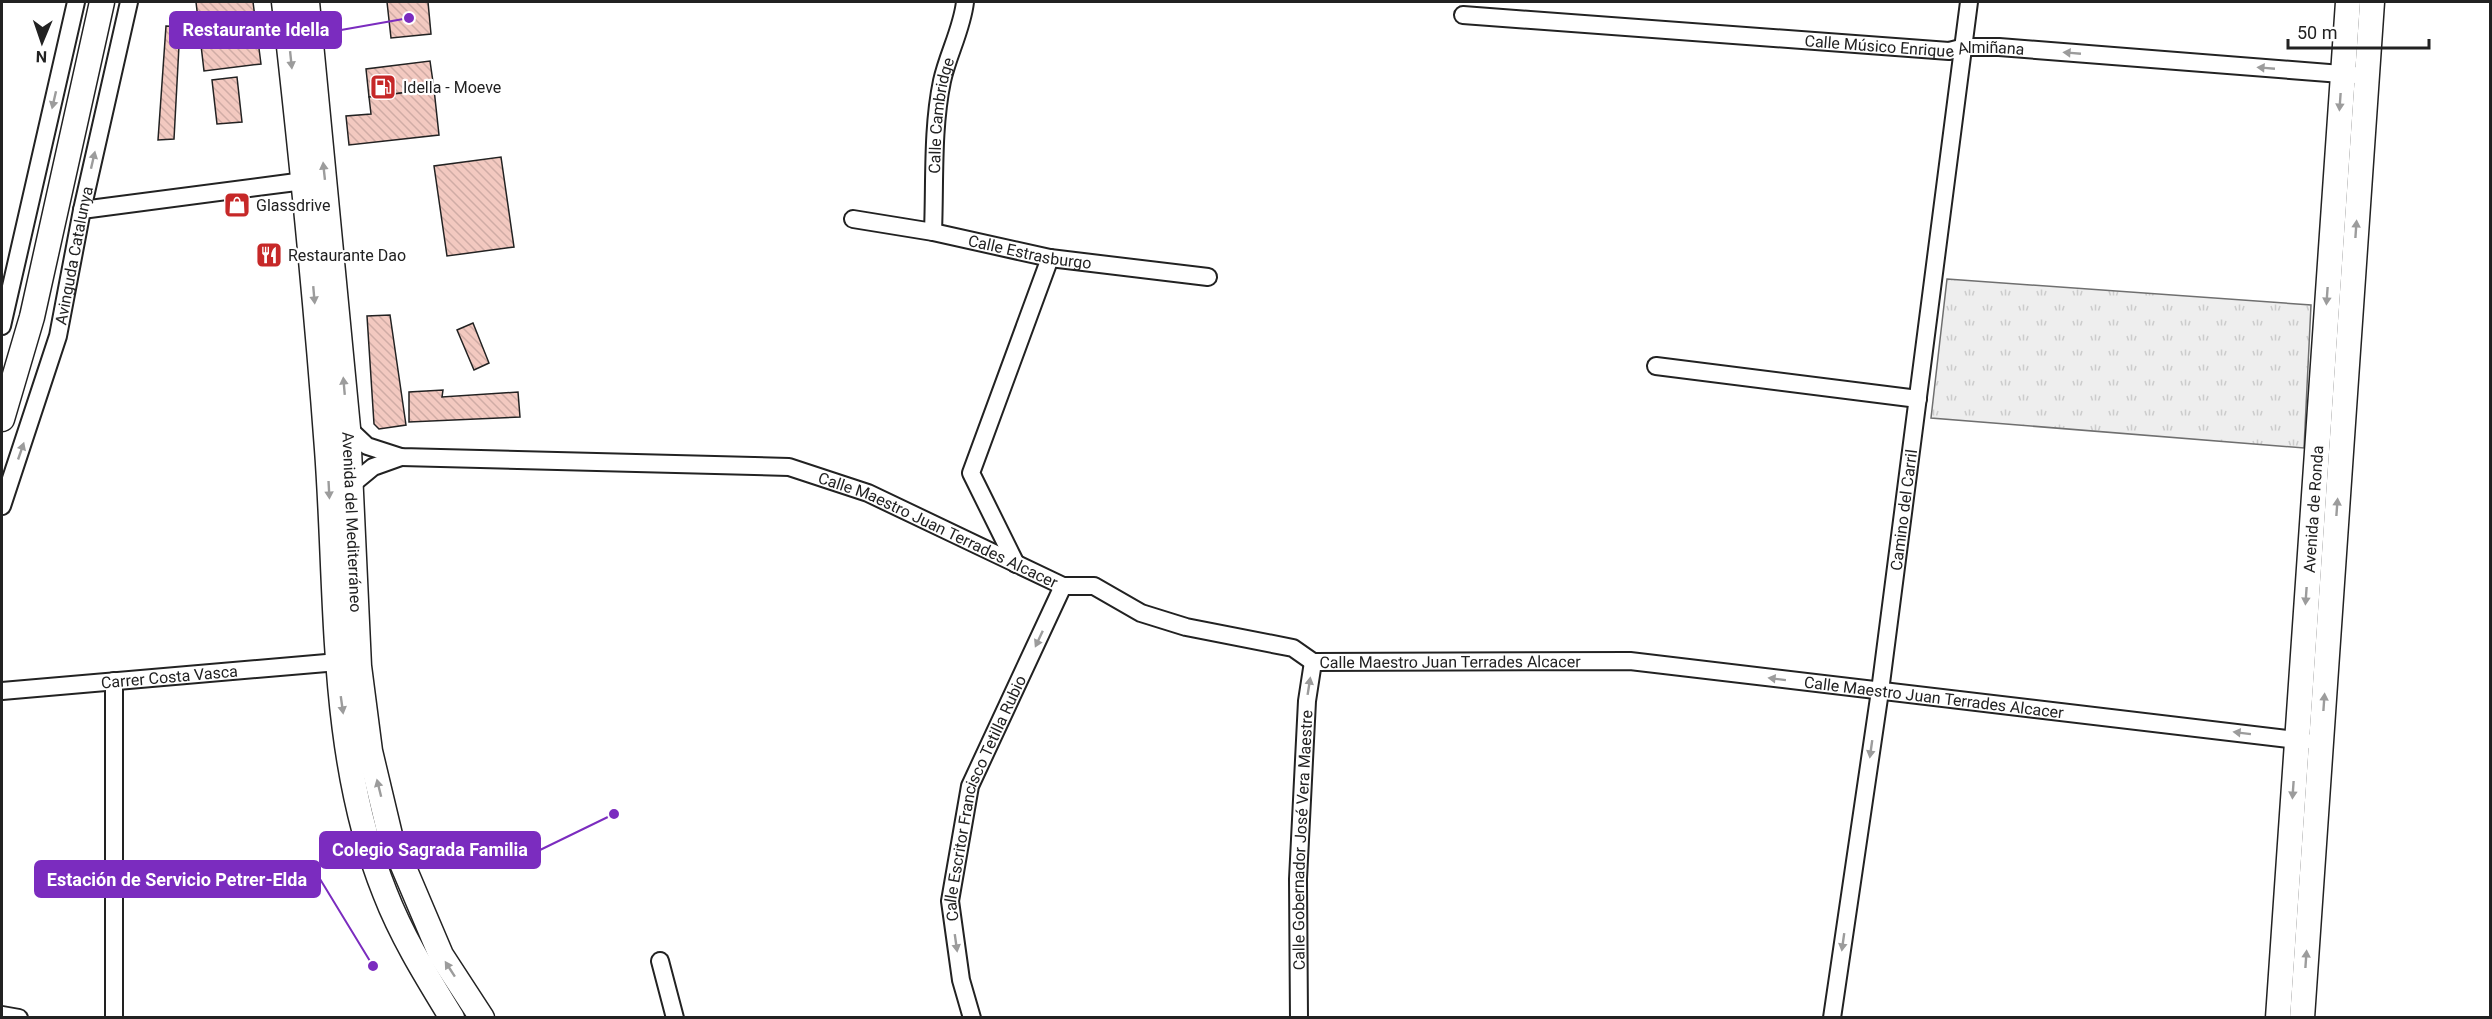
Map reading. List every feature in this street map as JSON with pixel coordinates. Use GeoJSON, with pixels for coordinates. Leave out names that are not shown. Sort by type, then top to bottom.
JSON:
{"type":"FeatureCollection","features":[{"type":"Feature","properties":{"kind":"street"},"geometry":{"type":"LineString","coordinates":[[2,326],[76,2]]}},
{"type":"Feature","properties":{"kind":"street","name":"Avinguda Catalunya"},"geometry":{"type":"LineString","coordinates":[[2,418],[32,317],[102,2]]}},
{"type":"Feature","properties":{"kind":"street","name":"Avinguda Catalunya"},"geometry":{"type":"LineString","coordinates":[[2,506],[58,336],[82,210],[129,2]]}},
{"type":"Feature","properties":{"kind":"street","name":"Avenida del Mediterráneo"},"geometry":{"type":"LineString","coordinates":[[284,2],[304,181],[328,461],[338,662],[351,771],[372,856],[385,894],[414,956],[452,1017]]}},
{"type":"Feature","properties":{"kind":"street","name":"Avenida del Mediterráneo"},"geometry":{"type":"LineString","coordinates":[[307,2],[348,429],[359,666],[370,751],[388,825],[441,955],[482,1017]]}},
{"type":"Feature","properties":{"kind":"street","name":"Calle Cambridge"},"geometry":{"type":"LineString","coordinates":[[933,232],[942,78],[965,2]]}},
{"type":"Feature","properties":{"kind":"street","name":"Camino del Carril"},"geometry":{"type":"LineString","coordinates":[[1832,1017],[1880,691],[1969,2]]}},
{"type":"Feature","properties":{"kind":"street","name":"Avenida de Ronda"},"geometry":{"type":"LineString","coordinates":[[2278,1017],[2348,2]]}},
{"type":"Feature","properties":{"kind":"street","name":"Avenida de Ronda"},"geometry":{"type":"LineString","coordinates":[[2302,1017],[2372,2]]}},
{"type":"Feature","properties":{"kind":"street","name":"Calle Músico Enrique Almiñana"},"geometry":{"type":"LineString","coordinates":[[1464,15],[1950,51],[1965,47],[1999,47],[2367,76]]}},
{"type":"Feature","properties":{"kind":"street"},"geometry":{"type":"LineString","coordinates":[[82,210],[304,181]]}},
{"type":"Feature","properties":{"kind":"street","name":"Calle Estrasburgo"},"geometry":{"type":"LineString","coordinates":[[853,219],[933,232],[1050,258],[1208,277]]}},
{"type":"Feature","properties":{"kind":"street"},"geometry":{"type":"LineString","coordinates":[[1016,564],[971,473],[1050,258]]}},
{"type":"Feature","properties":{"kind":"street"},"geometry":{"type":"LineString","coordinates":[[1656,366],[1918,399]]}},
{"type":"Feature","properties":{"kind":"street","name":"Calle Maestro Juan Terrades Alcacer"},"geometry":{"type":"LineString","coordinates":[[348,429],[367,446],[401,457],[789,467],[868,493],[1063,586],[1094,586],[1141,614],[1186,627],[1293,648],[1313,662],[1630,661],[2321,743]]}},
{"type":"Feature","properties":{"kind":"street","name":"Calle Maestro Juan Terrades Alcacer"},"geometry":{"type":"LineString","coordinates":[[350,486],[373,467],[401,457]]}},
{"type":"Feature","properties":{"kind":"street","name":"Calle Escritor Francisco Tetilla Rubio"},"geometry":{"type":"LineString","coordinates":[[972,1017],[961,980],[950,901],[970,786],[1063,586]]}},
{"type":"Feature","properties":{"kind":"street","name":"Carrer Costa Vasca"},"geometry":{"type":"LineString","coordinates":[[2,691],[338,662]]}},
{"type":"Feature","properties":{"kind":"street","name":"Calle Gobernador José Vera Maestre"},"geometry":{"type":"LineString","coordinates":[[1299,1017],[1298,879],[1307,701],[1313,662]]}},
{"type":"Feature","properties":{"kind":"street"},"geometry":{"type":"LineString","coordinates":[[114,681],[114,1017]]}},
{"type":"Feature","properties":{"kind":"street"},"geometry":{"type":"LineString","coordinates":[[660,961],[675,1017]]}},
{"type":"Feature","properties":{"kind":"street"},"geometry":{"type":"LineString","coordinates":[[2,1015],[19,1017]]}},
{"type":"Feature","properties":{"kind":"green space"},"geometry":{"type":"Polygon","coordinates":[[[1947,279],[2311,305],[2304,448],[1931,418],[1947,279]]]}},
{"type":"Feature","properties":{"kind":"building"},"geometry":{"type":"Polygon","coordinates":[[[196,2],[253,2],[261,64],[204,71],[196,2]]]}},
{"type":"Feature","properties":{"kind":"building"},"geometry":{"type":"Polygon","coordinates":[[[387,2],[428,2],[431,34],[391,38],[387,2]]]}},
{"type":"Feature","properties":{"kind":"building"},"geometry":{"type":"Polygon","coordinates":[[[166,26],[180,27],[174,139],[158,140],[166,26]]]}},
{"type":"Feature","properties":{"kind":"building"},"geometry":{"type":"Polygon","coordinates":[[[430,61],[434,89],[369,97],[366,69],[430,61]]]}},
{"type":"Feature","properties":{"kind":"building"},"geometry":{"type":"Polygon","coordinates":[[[237,77],[242,122],[217,124],[212,80],[237,77]]]}},
{"type":"Feature","properties":{"kind":"building"},"geometry":{"type":"Polygon","coordinates":[[[434,89],[439,135],[349,145],[346,116],[371,114],[369,97],[434,89]]]}},
{"type":"Feature","properties":{"kind":"building"},"geometry":{"type":"Polygon","coordinates":[[[501,157],[514,247],[447,256],[434,166],[501,157]]]}},
{"type":"Feature","properties":{"kind":"building"},"geometry":{"type":"Polygon","coordinates":[[[390,315],[406,425],[379,429],[374,424],[367,316],[390,315]]]}},
{"type":"Feature","properties":{"kind":"building"},"geometry":{"type":"Polygon","coordinates":[[[473,323],[489,363],[474,370],[457,330],[473,323]]]}},
{"type":"Feature","properties":{"kind":"building"},"geometry":{"type":"Polygon","coordinates":[[[443,390],[442,397],[518,392],[520,417],[409,422],[409,392],[443,390]]]}},
{"type":"Feature","properties":{"kind":"place","name":"Restaurante Idella"},"geometry":{"type":"Point","coordinates":[409,18]}},
{"type":"Feature","properties":{"kind":"place","name":"Idella - Moeve"},"geometry":{"type":"Point","coordinates":[383,87]}},
{"type":"Feature","properties":{"kind":"place","name":"Glassdrive"},"geometry":{"type":"Point","coordinates":[237,205]}},
{"type":"Feature","properties":{"kind":"place","name":"Restaurante Dao"},"geometry":{"type":"Point","coordinates":[269,255]}},
{"type":"Feature","properties":{"kind":"place","name":"Colegio Sagrada Familia"},"geometry":{"type":"Point","coordinates":[614,814]}},
{"type":"Feature","properties":{"kind":"place","name":"Estación de Servicio Petrer-Elda"},"geometry":{"type":"Point","coordinates":[373,966]}}]}
